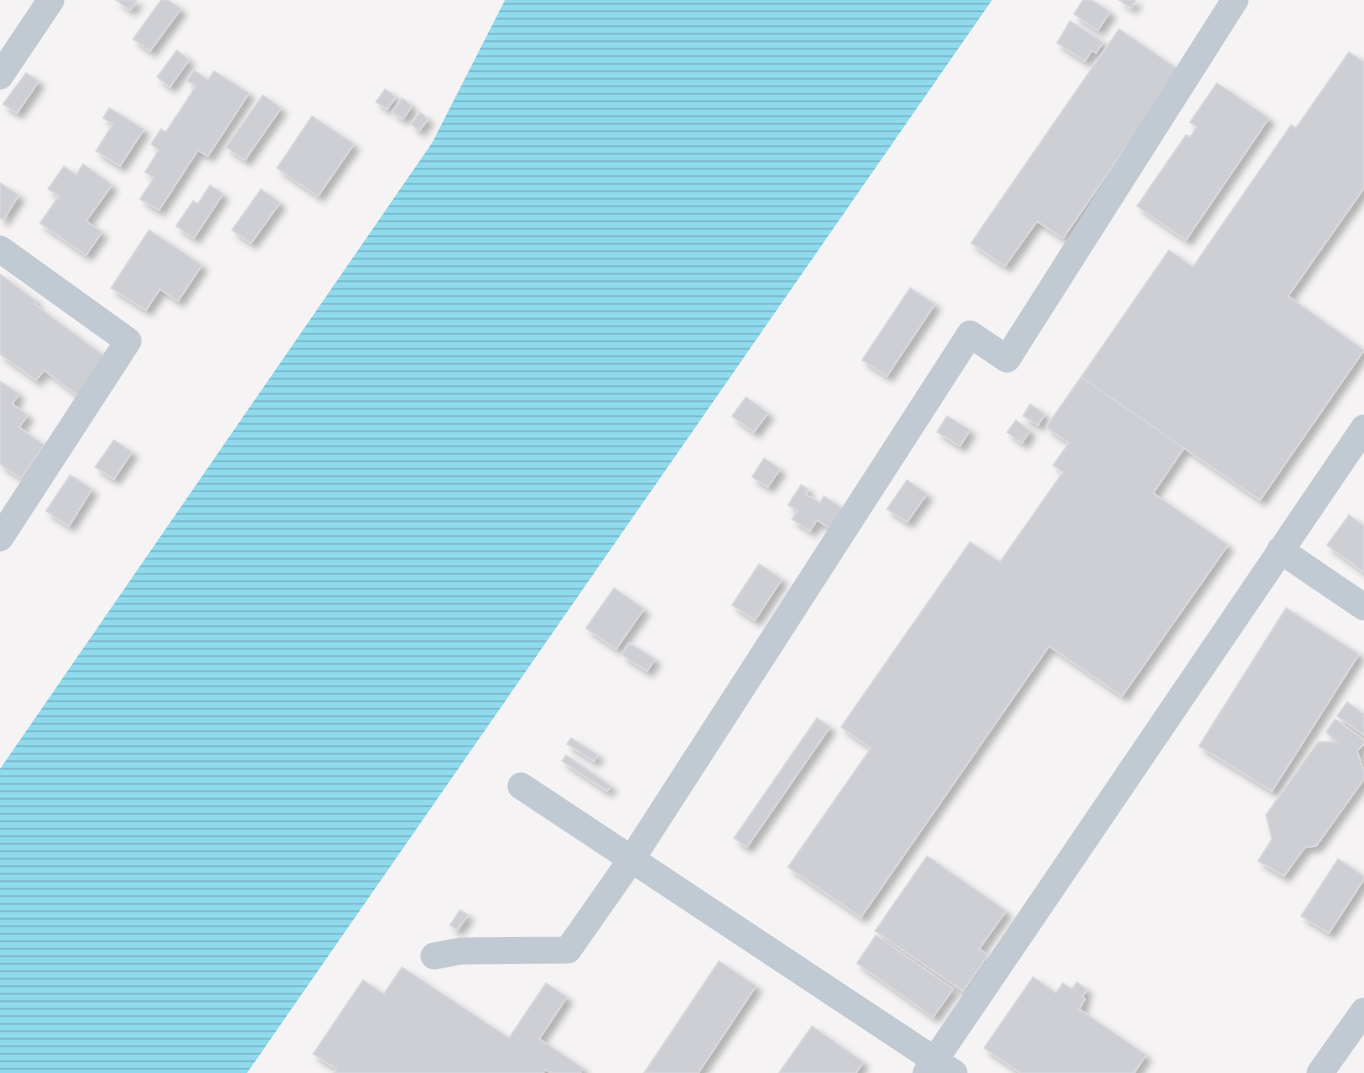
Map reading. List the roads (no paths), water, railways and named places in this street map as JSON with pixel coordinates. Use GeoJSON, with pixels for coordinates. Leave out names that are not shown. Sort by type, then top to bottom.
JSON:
{"type":"FeatureCollection","features":[{"type":"Feature","properties":{"kind":"lane"},"geometry":{"type":"LineString","coordinates":[[0,76],[51,0]]}},
{"type":"Feature","properties":{"kind":"lane"},"geometry":{"type":"LineString","coordinates":[[434,957],[461,951],[568,950],[631,860],[970,334],[1007,358],[1235,0]]}},
{"type":"Feature","properties":{"kind":"lane"},"geometry":{"type":"LineString","coordinates":[[0,249],[128,341],[10,500],[0,538]]}},
{"type":"Feature","properties":{"kind":"lane"},"geometry":{"type":"LineString","coordinates":[[521,786],[938,1069],[1280,550],[1364,428]]}},
{"type":"Feature","properties":{"kind":"lane"},"geometry":{"type":"LineString","coordinates":[[1280,550],[1364,607]]}},
{"type":"Feature","properties":{"kind":"lane"},"geometry":{"type":"LineString","coordinates":[[1320,1073],[1364,1011]]}},
{"type":"Feature","properties":{"kind":"water"},"geometry":{"type":"Polygon","coordinates":[[[505,0],[992,0],[247,1073],[0,1073],[0,769],[432,143],[505,0]]]}}]}
